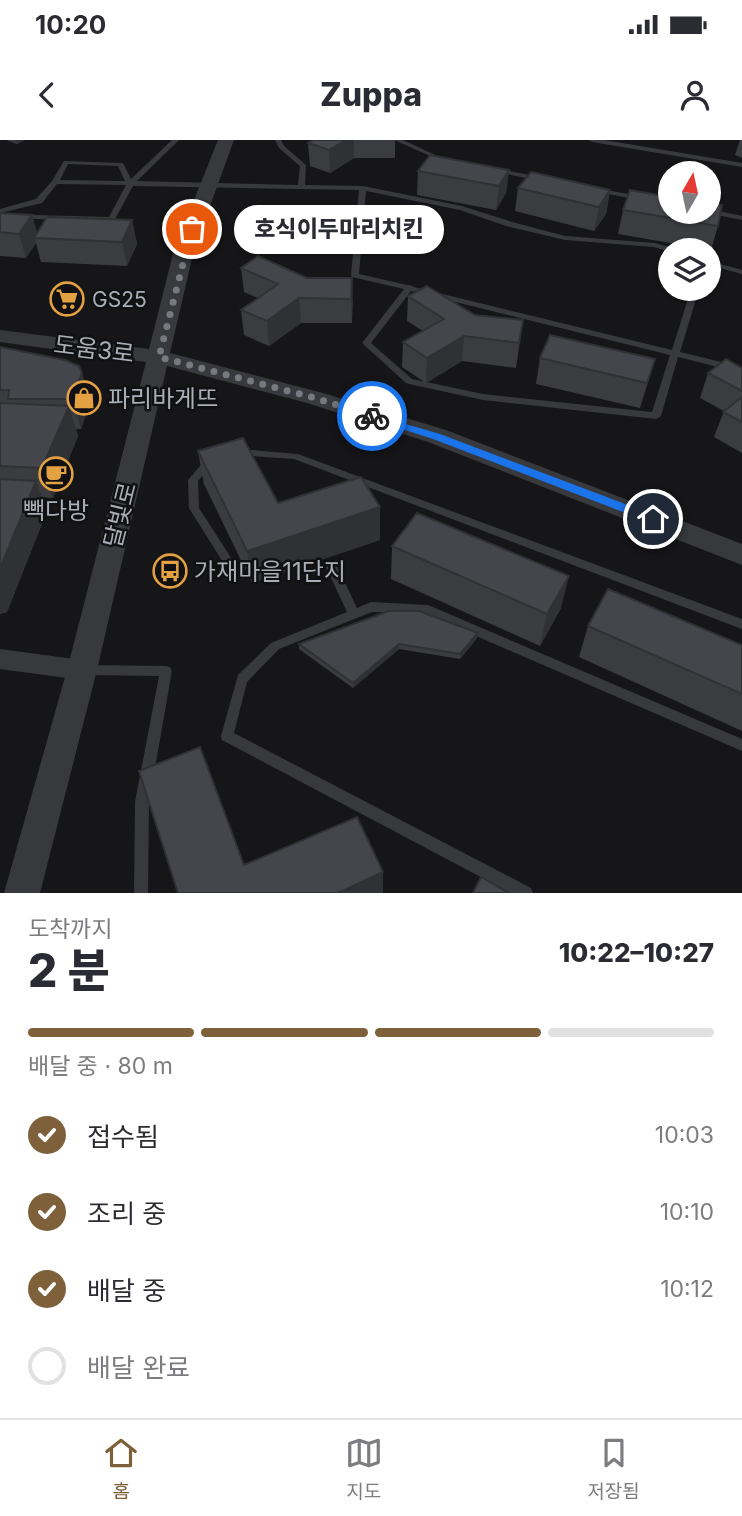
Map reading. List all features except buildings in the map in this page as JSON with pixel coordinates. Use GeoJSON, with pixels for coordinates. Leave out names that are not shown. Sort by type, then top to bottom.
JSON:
{"type":"FeatureCollection","features":[{"type":"Feature","properties":{"kind":"street","name":"달빛로"},"geometry":{"type":"LineString","coordinates":[[22,893],[82,670],[184,250],[206,186],[226,140]]}},
{"type":"Feature","properties":{"kind":"street","name":"도움3로"},"geometry":{"type":"LineString","coordinates":[[0,336],[159,357],[315,398],[437,436],[742,555]]}},
{"type":"Feature","properties":{"kind":"street"},"geometry":{"type":"LineString","coordinates":[[0,659],[82,670]]}},
{"type":"Feature","properties":{"kind":"lane"},"geometry":{"type":"LineString","coordinates":[[0,213],[111,219],[130,184],[176,140]]}},
{"type":"Feature","properties":{"kind":"lane"},"geometry":{"type":"LineString","coordinates":[[278,140],[281,147],[303,165],[301,187]]}},
{"type":"Feature","properties":{"kind":"lane"},"geometry":{"type":"LineString","coordinates":[[397,140],[433,158],[446,160]]}},
{"type":"Feature","properties":{"kind":"lane"},"geometry":{"type":"LineString","coordinates":[[592,140],[742,165]]}},
{"type":"Feature","properties":{"kind":"lane"},"geometry":{"type":"LineString","coordinates":[[0,213],[40,201],[66,162],[121,164],[130,184]]}},
{"type":"Feature","properties":{"kind":"lane"},"geometry":{"type":"LineString","coordinates":[[485,168],[551,181]]}},
{"type":"Feature","properties":{"kind":"lane"},"geometry":{"type":"LineString","coordinates":[[55,182],[363,188],[462,208],[509,224],[565,238],[658,247]]}},
{"type":"Feature","properties":{"kind":"lane"},"geometry":{"type":"LineString","coordinates":[[363,188],[355,275],[742,370]]}},
{"type":"Feature","properties":{"kind":"lane"},"geometry":{"type":"LineString","coordinates":[[591,189],[644,199]]}},
{"type":"Feature","properties":{"kind":"lane"},"geometry":{"type":"LineString","coordinates":[[721,214],[742,218]]}},
{"type":"Feature","properties":{"kind":"lane"},"geometry":{"type":"LineString","coordinates":[[721,266],[742,272]]}},
{"type":"Feature","properties":{"kind":"lane"},"geometry":{"type":"LineString","coordinates":[[411,287],[366,343],[409,381],[483,397],[656,416],[691,301]]}},
{"type":"Feature","properties":{"kind":"lane"},"geometry":{"type":"LineString","coordinates":[[230,564],[194,508],[193,480],[209,461],[252,453],[295,456],[742,624]]}},
{"type":"Feature","properties":{"kind":"lane"},"geometry":{"type":"LineString","coordinates":[[332,567],[355,614]]}},
{"type":"Feature","properties":{"kind":"lane"},"geometry":{"type":"LineString","coordinates":[[526,893],[227,736],[242,679],[275,646],[372,607],[424,608],[742,745]]}},
{"type":"Feature","properties":{"kind":"lane"},"geometry":{"type":"LineString","coordinates":[[82,670],[166,671],[142,802],[141,893]]}},
{"type":"Feature","properties":{"kind":"way so far"},"geometry":{"type":"LineString","coordinates":[[192,229],[184,250],[159,357],[315,398],[372,416]]}},
{"type":"Feature","properties":{"kind":"place","name":"호식이두마리치킨"},"geometry":{"type":"Point","coordinates":[192,229]}},
{"type":"Feature","properties":{"kind":"place","name":"GS25"},"geometry":{"type":"Point","coordinates":[67,299]}},
{"type":"Feature","properties":{"kind":"place","name":"파리바게뜨"},"geometry":{"type":"Point","coordinates":[84,398]}},
{"type":"Feature","properties":{"kind":"place","name":"빽다방"},"geometry":{"type":"Point","coordinates":[56,474]}},
{"type":"Feature","properties":{"kind":"place","name":"가재마을11단지"},"geometry":{"type":"Point","coordinates":[170,571]}},
{"type":"Feature","properties":{"kind":"route"},"geometry":{"type":"LineString","coordinates":[[372,416],[437,436],[653,519]]}}]}
